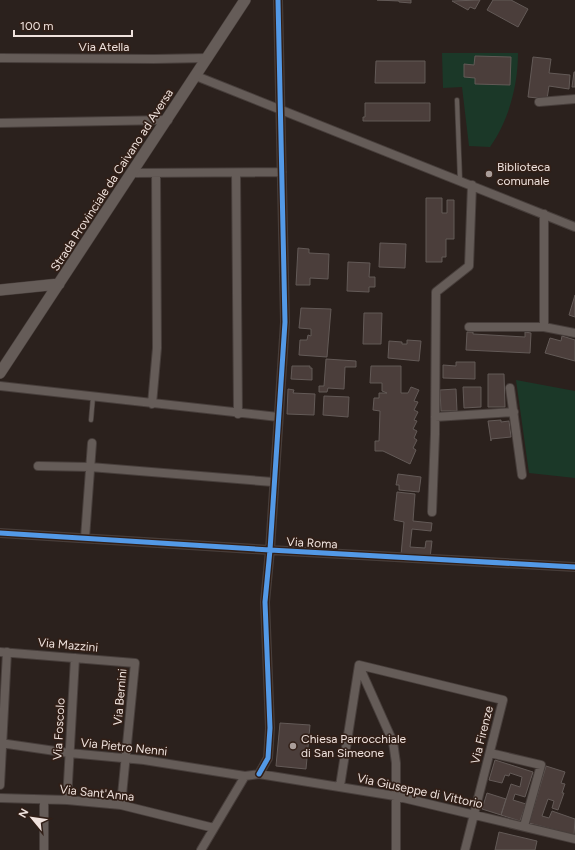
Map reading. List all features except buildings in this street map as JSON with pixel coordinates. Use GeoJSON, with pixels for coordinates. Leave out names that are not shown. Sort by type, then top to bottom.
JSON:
{"type":"FeatureCollection","features":[{"type":"Feature","properties":{"kind":"main road","name":"Strada Provinciale da Caivano ad Aversa"},"geometry":{"type":"LineString","coordinates":[[0,373],[168,120],[245,0]]}},
{"type":"Feature","properties":{"kind":"main road"},"geometry":{"type":"LineString","coordinates":[[0,290],[59,284]]}},
{"type":"Feature","properties":{"kind":"street"},"geometry":{"type":"LineString","coordinates":[[259,774],[268,758],[270,728],[265,602],[270,550],[285,322],[278,0]]}},
{"type":"Feature","properties":{"kind":"street","name":"Via Atella"},"geometry":{"type":"LineString","coordinates":[[0,58],[208,58]]}},
{"type":"Feature","properties":{"kind":"street"},"geometry":{"type":"LineString","coordinates":[[196,76],[575,227]]}},
{"type":"Feature","properties":{"kind":"street"},"geometry":{"type":"LineString","coordinates":[[539,102],[575,99]]}},
{"type":"Feature","properties":{"kind":"street"},"geometry":{"type":"LineString","coordinates":[[0,123],[168,120]]}},
{"type":"Feature","properties":{"kind":"street"},"geometry":{"type":"LineString","coordinates":[[133,173],[282,172]]}},
{"type":"Feature","properties":{"kind":"street"},"geometry":{"type":"LineString","coordinates":[[152,404],[158,348],[156,173]]}},
{"type":"Feature","properties":{"kind":"street"},"geometry":{"type":"LineString","coordinates":[[236,173],[238,414]]}},
{"type":"Feature","properties":{"kind":"street"},"geometry":{"type":"LineString","coordinates":[[432,512],[435,417],[436,292],[469,266],[472,185]]}},
{"type":"Feature","properties":{"kind":"street"},"geometry":{"type":"LineString","coordinates":[[544,214],[544,327]]}},
{"type":"Feature","properties":{"kind":"street"},"geometry":{"type":"LineString","coordinates":[[469,326],[544,327],[575,333]]}},
{"type":"Feature","properties":{"kind":"street"},"geometry":{"type":"LineString","coordinates":[[0,386],[278,418]]}},
{"type":"Feature","properties":{"kind":"street"},"geometry":{"type":"LineString","coordinates":[[510,388],[522,475]]}},
{"type":"Feature","properties":{"kind":"street"},"geometry":{"type":"LineString","coordinates":[[435,417],[514,412]]}},
{"type":"Feature","properties":{"kind":"street"},"geometry":{"type":"LineString","coordinates":[[85,538],[92,443]]}},
{"type":"Feature","properties":{"kind":"street"},"geometry":{"type":"LineString","coordinates":[[38,466],[90,467],[274,482]]}},
{"type":"Feature","properties":{"kind":"street","name":"Via Roma"},"geometry":{"type":"LineString","coordinates":[[0,533],[575,567]]}},
{"type":"Feature","properties":{"kind":"street"},"geometry":{"type":"LineString","coordinates":[[0,785],[3,652]]}},
{"type":"Feature","properties":{"kind":"street","name":"Via Mazzini"},"geometry":{"type":"LineString","coordinates":[[3,652],[135,663]]}},
{"type":"Feature","properties":{"kind":"street","name":"Via Foscolo"},"geometry":{"type":"LineString","coordinates":[[66,800],[75,658]]}},
{"type":"Feature","properties":{"kind":"street","name":"Via Bernini"},"geometry":{"type":"LineString","coordinates":[[121,805],[135,663]]}},
{"type":"Feature","properties":{"kind":"street"},"geometry":{"type":"LineString","coordinates":[[340,786],[359,665]]}},
{"type":"Feature","properties":{"kind":"street"},"geometry":{"type":"LineString","coordinates":[[359,665],[393,742],[396,763],[396,850]]}},
{"type":"Feature","properties":{"kind":"street","name":"Via Firenze"},"geometry":{"type":"LineString","coordinates":[[359,665],[503,700],[465,850]]}},
{"type":"Feature","properties":{"kind":"street","name":"Via Pietro Nenni"},"geometry":{"type":"LineString","coordinates":[[0,743],[69,753],[126,758],[245,776],[259,774]]}},
{"type":"Feature","properties":{"kind":"street"},"geometry":{"type":"LineString","coordinates":[[490,753],[541,765],[524,826]]}},
{"type":"Feature","properties":{"kind":"street","name":"Via Giuseppe di Vittorio"},"geometry":{"type":"LineString","coordinates":[[259,774],[396,796],[575,839]]}},
{"type":"Feature","properties":{"kind":"street"},"geometry":{"type":"LineString","coordinates":[[201,850],[245,776]]}},
{"type":"Feature","properties":{"kind":"street","name":"Via Sant'Anna"},"geometry":{"type":"LineString","coordinates":[[0,798],[66,800],[121,805],[214,828]]}},
{"type":"Feature","properties":{"kind":"street"},"geometry":{"type":"LineString","coordinates":[[44,800],[44,850]]}},
{"type":"Feature","properties":{"kind":"lane"},"geometry":{"type":"LineString","coordinates":[[457,100],[460,180]]}},
{"type":"Feature","properties":{"kind":"lane"},"geometry":{"type":"LineString","coordinates":[[91,420],[93,397]]}},
{"type":"Feature","properties":{"kind":"green space"},"geometry":{"type":"Polygon","coordinates":[[[442,53],[518,53],[518,65],[511,102],[497,137],[490,147],[469,146],[462,87],[443,88],[442,53]]]}},
{"type":"Feature","properties":{"kind":"green space"},"geometry":{"type":"Polygon","coordinates":[[[516,380],[575,391],[575,478],[529,473],[516,380]]]}},
{"type":"Feature","properties":{"kind":"cycle path"},"geometry":{"type":"LineString","coordinates":[[259,774],[268,758],[270,728],[265,602],[270,550],[285,322],[278,0]]}},
{"type":"Feature","properties":{"kind":"cycle path"},"geometry":{"type":"LineString","coordinates":[[0,533],[575,567]]}},
{"type":"Feature","properties":{"kind":"place","name":"Biblioteca comunale"},"geometry":{"type":"Point","coordinates":[489,174]}},
{"type":"Feature","properties":{"kind":"place","name":"Chiesa Parrocchiale di San Simeone"},"geometry":{"type":"Point","coordinates":[293,746]}}]}
